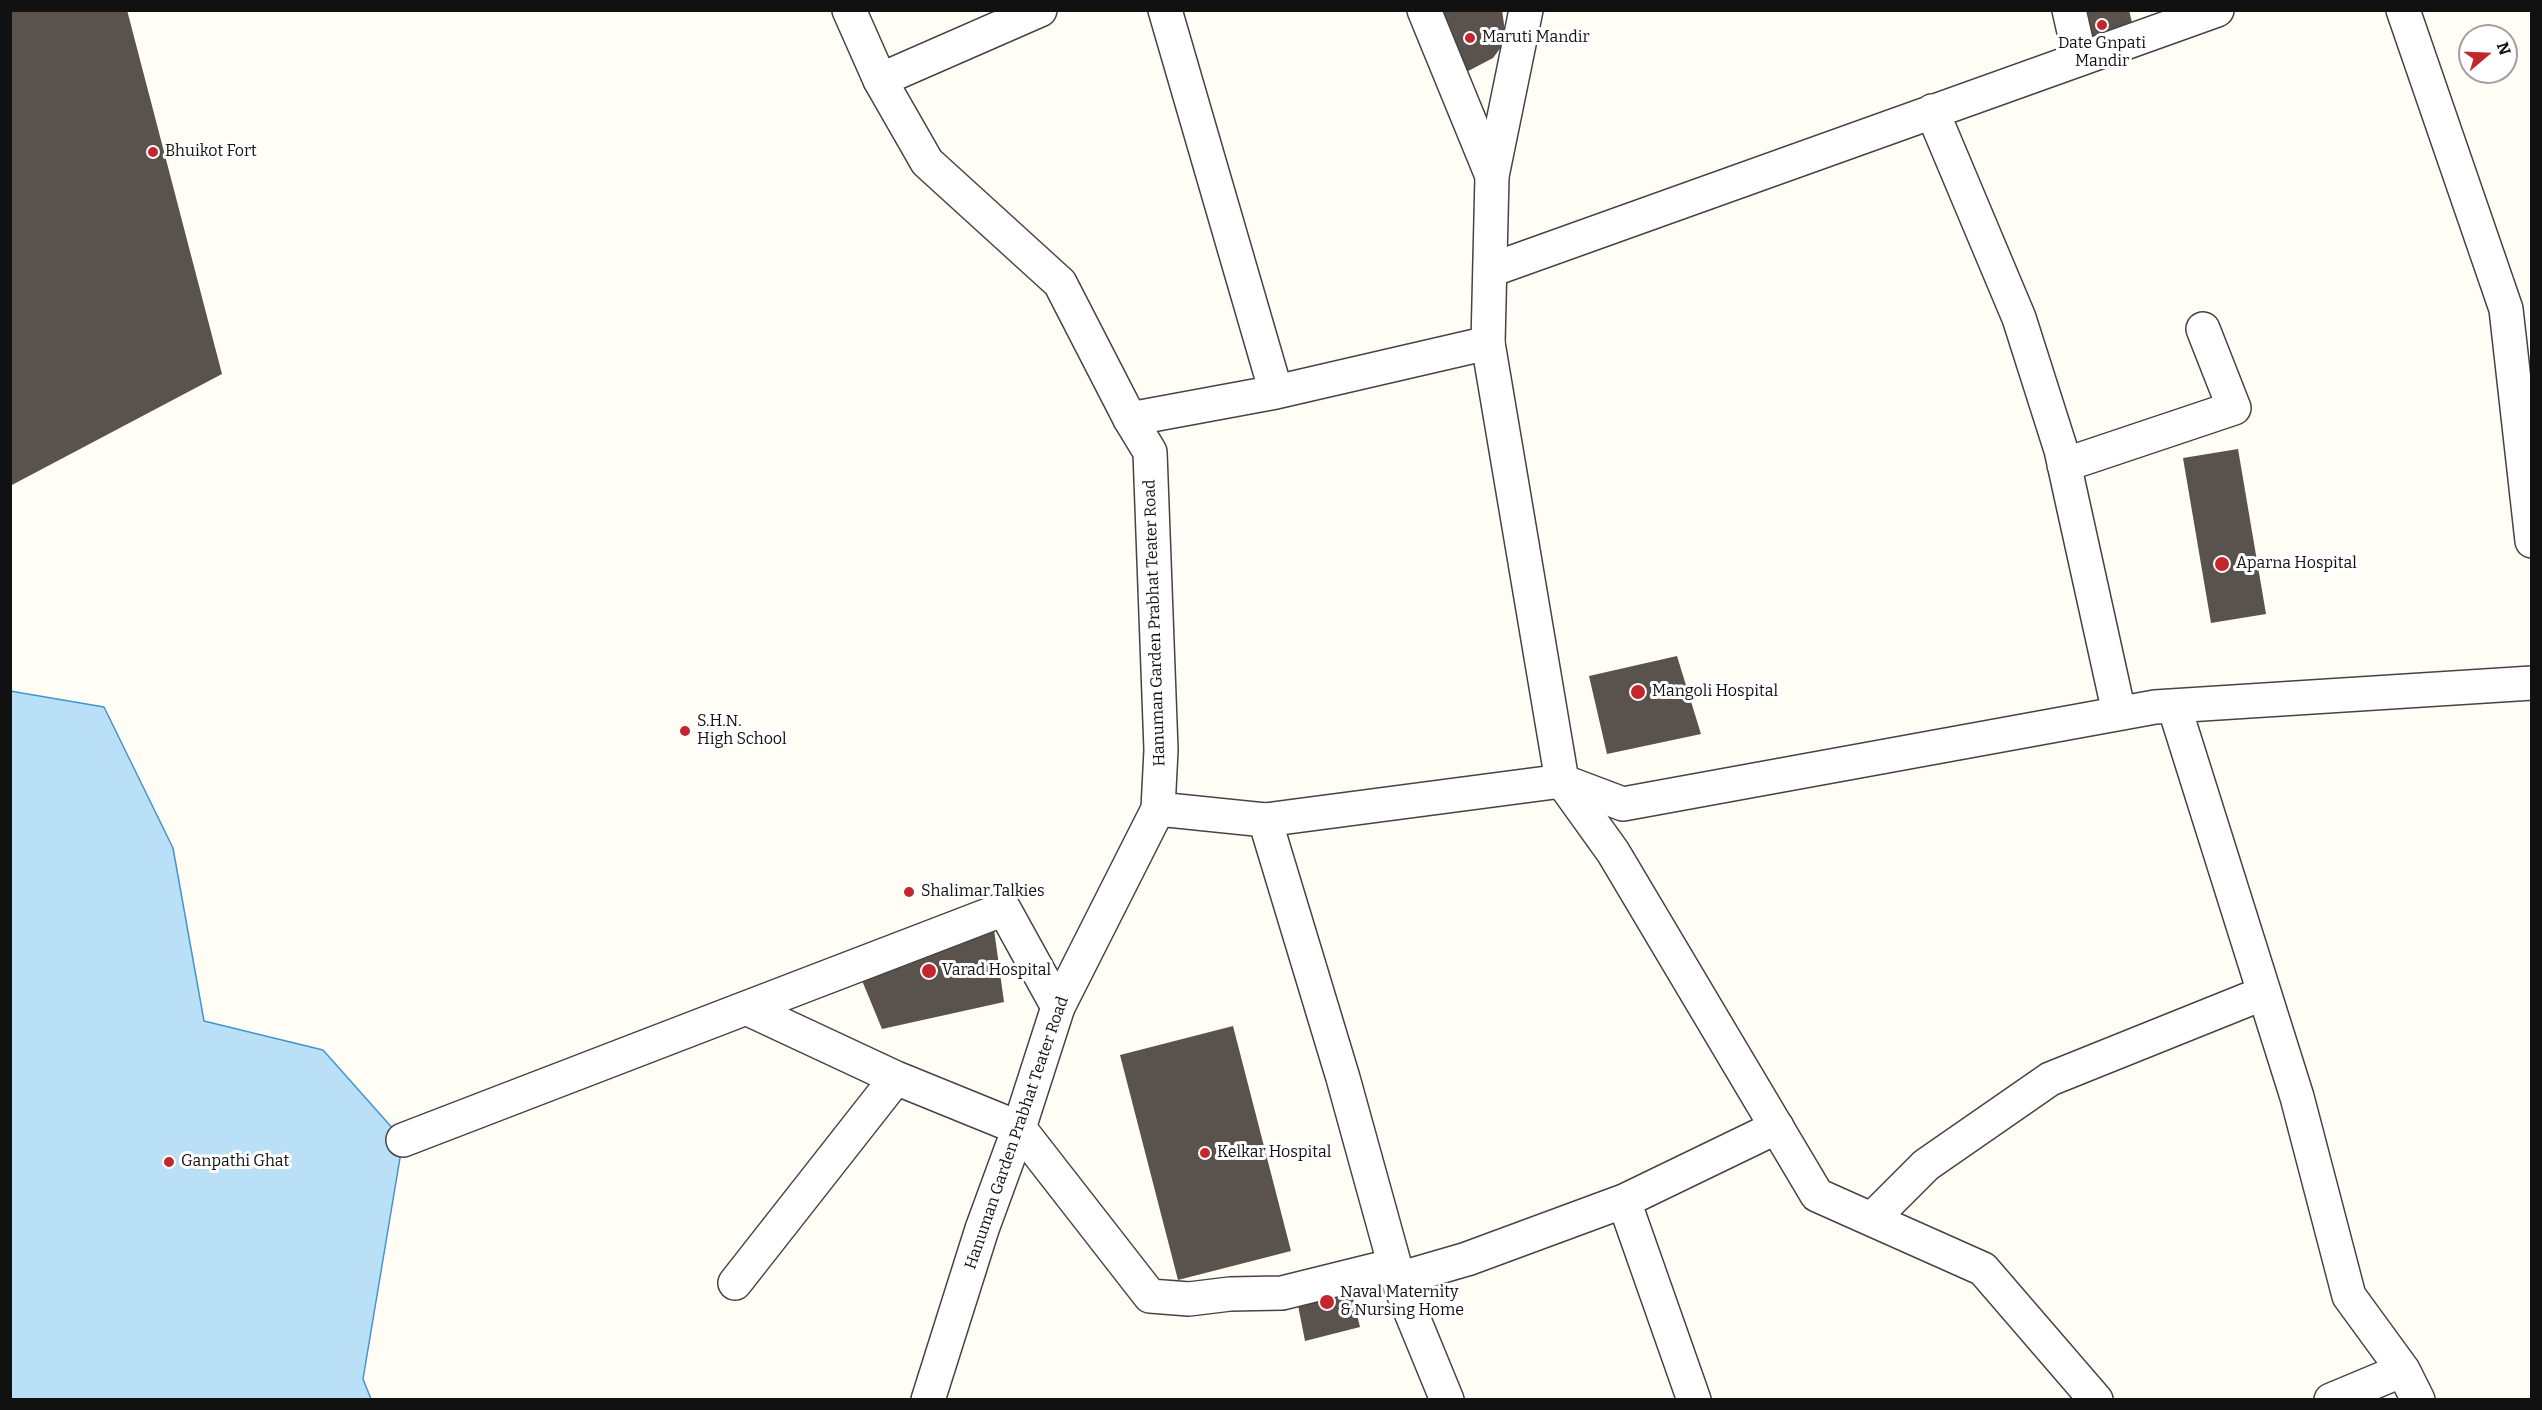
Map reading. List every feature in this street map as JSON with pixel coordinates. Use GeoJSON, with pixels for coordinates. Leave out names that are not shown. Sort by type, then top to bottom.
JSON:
{"type":"FeatureCollection","features":[{"type":"Feature","properties":{"kind":"street","name":"Hanuman Garden Prabhat Teater Road"},"geometry":{"type":"LineString","coordinates":[[849,10],[880,80],[927,162],[1060,283],[1130,419],[1150,452],[1161,750],[1158,809],[1058,1007],[1019,1128],[982,1229],[928,1400]]}},
{"type":"Feature","properties":{"kind":"street"},"geometry":{"type":"LineString","coordinates":[[880,80],[1040,10]]}},
{"type":"Feature","properties":{"kind":"street"},"geometry":{"type":"LineString","coordinates":[[1165,10],[1276,392]]}},
{"type":"Feature","properties":{"kind":"street"},"geometry":{"type":"LineString","coordinates":[[1424,10],[1492,176]]}},
{"type":"Feature","properties":{"kind":"street"},"geometry":{"type":"LineString","coordinates":[[1526,10],[1492,176],[1488,343],[1562,781],[1613,852],[1817,1195],[1983,1269],[2096,1400]]}},
{"type":"Feature","properties":{"kind":"street"},"geometry":{"type":"LineString","coordinates":[[2069,10],[2080,58]]}},
{"type":"Feature","properties":{"kind":"street"},"geometry":{"type":"LineString","coordinates":[[1491,270],[2217,10]]}},
{"type":"Feature","properties":{"kind":"street"},"geometry":{"type":"LineString","coordinates":[[2403,10],[2522,360],[2532,542]]}},
{"type":"Feature","properties":{"kind":"street"},"geometry":{"type":"LineString","coordinates":[[1932,111],[2019,318],[2064,465],[2120,713]]}},
{"type":"Feature","properties":{"kind":"street"},"geometry":{"type":"LineString","coordinates":[[2064,465],[2234,408],[2203,329]]}},
{"type":"Feature","properties":{"kind":"street"},"geometry":{"type":"LineString","coordinates":[[1130,419],[1276,392],[1488,343]]}},
{"type":"Feature","properties":{"kind":"street"},"geometry":{"type":"LineString","coordinates":[[1158,809],[1265,820],[1562,781],[1623,804],[2120,713],[2174,706],[2532,683]]}},
{"type":"Feature","properties":{"kind":"street"},"geometry":{"type":"LineString","coordinates":[[2174,706],[2297,1097],[2349,1296],[2403,1370],[2418,1400]]}},
{"type":"Feature","properties":{"kind":"street"},"geometry":{"type":"LineString","coordinates":[[1265,820],[1343,1078],[1397,1272],[1447,1400]]}},
{"type":"Feature","properties":{"kind":"street"},"geometry":{"type":"LineString","coordinates":[[403,1140],[1004,909],[1058,1007]]}},
{"type":"Feature","properties":{"kind":"street"},"geometry":{"type":"LineString","coordinates":[[1872,1219],[1926,1165],[2050,1078],[2264,993]]}},
{"type":"Feature","properties":{"kind":"street"},"geometry":{"type":"LineString","coordinates":[[746,1008],[896,1078],[1019,1128],[1150,1296],[1189,1299],[1230,1293],[1282,1293],[1467,1259],[1624,1201],[1777,1127]]}},
{"type":"Feature","properties":{"kind":"street"},"geometry":{"type":"LineString","coordinates":[[735,1283],[896,1078]]}},
{"type":"Feature","properties":{"kind":"street"},"geometry":{"type":"LineString","coordinates":[[1624,1201],[1694,1400]]}},
{"type":"Feature","properties":{"kind":"street"},"geometry":{"type":"LineString","coordinates":[[2331,1400],[2403,1370]]}},
{"type":"Feature","properties":{"kind":"water"},"geometry":{"type":"Polygon","coordinates":[[[10,691],[104,707],[173,848],[204,1021],[323,1050],[403,1140],[363,1379],[371,1399],[11,1399],[10,691]]]}},
{"type":"Feature","properties":{"kind":"building"},"geometry":{"type":"Polygon","coordinates":[[[10,10],[127,10],[222,374],[10,486],[10,10]]]}},
{"type":"Feature","properties":{"kind":"building","name":"Maruti Mandir"},"geometry":{"type":"Polygon","coordinates":[[[1424,10],[1502,10],[1505,31],[1502,46],[1493,58],[1453,79],[1424,10]]]}},
{"type":"Feature","properties":{"kind":"building","name":"Date Gnpati Mandir"},"geometry":{"type":"Polygon","coordinates":[[[2069,10],[2129,10],[2136,39],[2080,58],[2069,10]]]}},
{"type":"Feature","properties":{"kind":"building","name":"Aparna Hospital"},"geometry":{"type":"Polygon","coordinates":[[[2238,449],[2266,614],[2211,623],[2183,458],[2238,449]]]}},
{"type":"Feature","properties":{"kind":"building"},"geometry":{"type":"Polygon","coordinates":[[[1677,656],[1701,734],[1607,754],[1589,676],[1677,656]]]}},
{"type":"Feature","properties":{"kind":"building"},"geometry":{"type":"Polygon","coordinates":[[[993,922],[1004,1002],[882,1029],[856,966],[993,922]]]}},
{"type":"Feature","properties":{"kind":"building","name":"Kelkar Hospital"},"geometry":{"type":"Polygon","coordinates":[[[1233,1026],[1291,1251],[1178,1280],[1120,1055],[1233,1026]]]}},
{"type":"Feature","properties":{"kind":"building"},"geometry":{"type":"Polygon","coordinates":[[[1348,1277],[1360,1327],[1305,1341],[1295,1290],[1348,1277]]]}},
{"type":"Feature","properties":{"kind":"place","name":"Date Gnpati Mandir"},"geometry":{"type":"Point","coordinates":[2102,25]}},
{"type":"Feature","properties":{"kind":"place","name":"Maruti Mandir"},"geometry":{"type":"Point","coordinates":[1470,38]}},
{"type":"Feature","properties":{"kind":"place","name":"Bhuikot Fort"},"geometry":{"type":"Point","coordinates":[153,152]}},
{"type":"Feature","properties":{"kind":"place","name":"Aparna Hospital"},"geometry":{"type":"Point","coordinates":[2222,564]}},
{"type":"Feature","properties":{"kind":"place","name":"Mangoli Hospital"},"geometry":{"type":"Point","coordinates":[1638,692]}},
{"type":"Feature","properties":{"kind":"place","name":"S.H.N. High School"},"geometry":{"type":"Point","coordinates":[685,731]}},
{"type":"Feature","properties":{"kind":"place","name":"Shalimar Talkies"},"geometry":{"type":"Point","coordinates":[909,892]}},
{"type":"Feature","properties":{"kind":"place","name":"Varad Hospital"},"geometry":{"type":"Point","coordinates":[929,971]}},
{"type":"Feature","properties":{"kind":"place","name":"Kelkar Hospital"},"geometry":{"type":"Point","coordinates":[1205,1153]}},
{"type":"Feature","properties":{"kind":"place","name":"Ganpathi Ghat"},"geometry":{"type":"Point","coordinates":[169,1162]}},
{"type":"Feature","properties":{"kind":"place","name":"Naval Maternity & Nursing Home"},"geometry":{"type":"Point","coordinates":[1327,1302]}}]}
